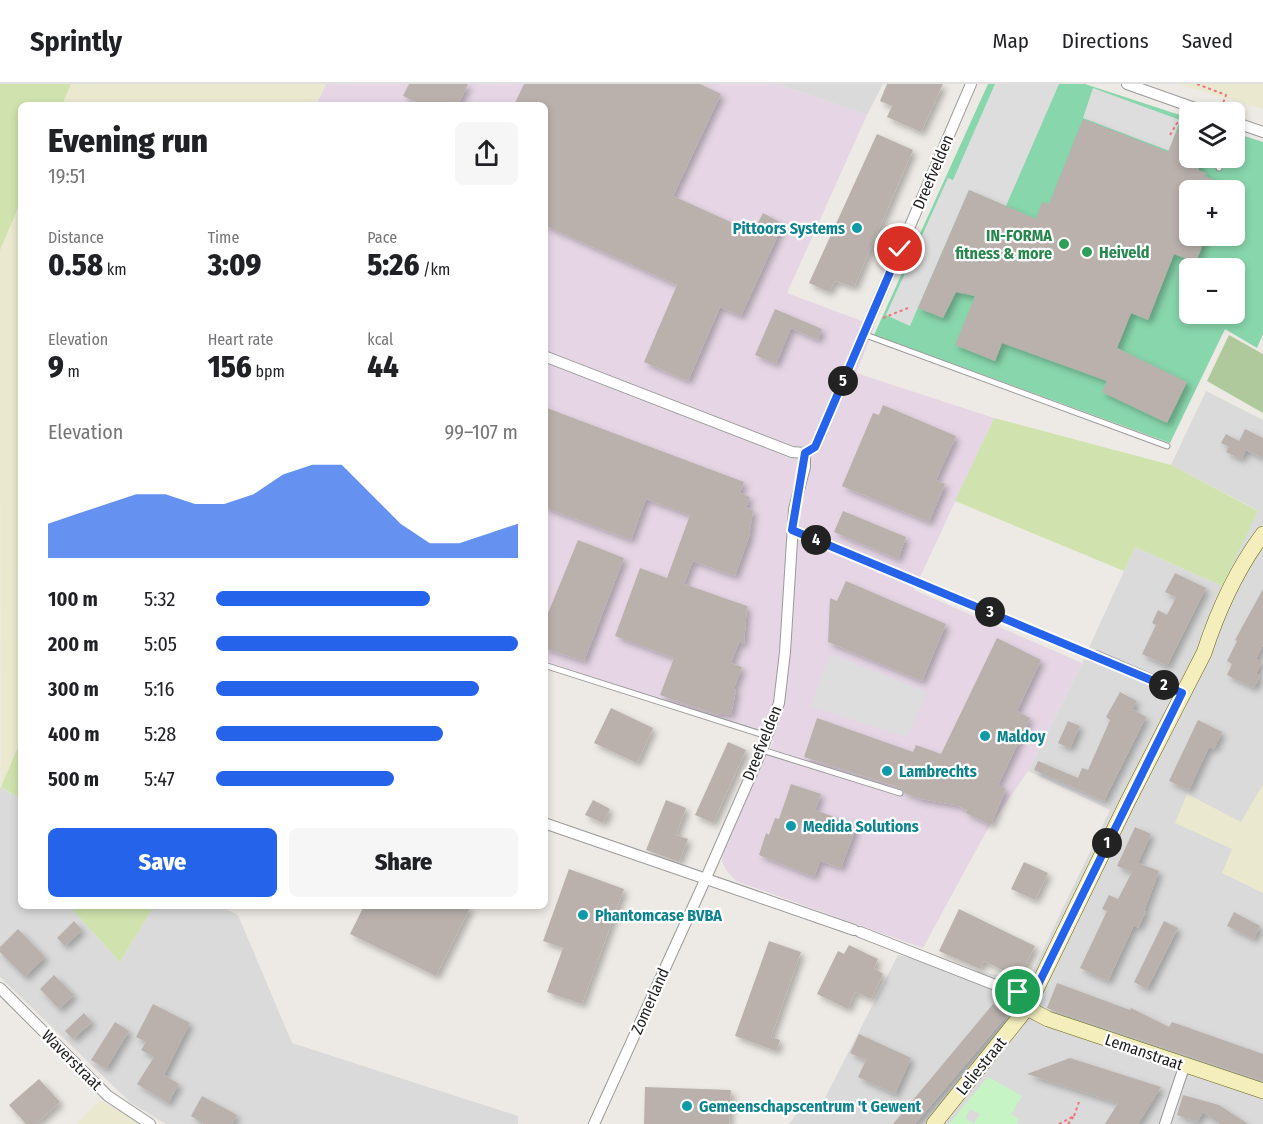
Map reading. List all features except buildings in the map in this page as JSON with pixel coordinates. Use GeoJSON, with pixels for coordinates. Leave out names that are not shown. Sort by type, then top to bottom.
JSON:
{"type":"FeatureCollection","features":[{"type":"Feature","properties":{"kind":"street","name":"Dreefvelden"},"geometry":{"type":"LineString","coordinates":[[705,877],[762,750],[779,703],[783,680],[792,530],[805,453],[815,447],[971,84]]}},
{"type":"Feature","properties":{"kind":"street"},"geometry":{"type":"LineString","coordinates":[[1127,84],[1179,102]]}},
{"type":"Feature","properties":{"kind":"street"},"geometry":{"type":"LineString","coordinates":[[1245,126],[1263,132]]}},
{"type":"Feature","properties":{"kind":"street"},"geometry":{"type":"LineString","coordinates":[[548,358],[792,452],[805,453]]}},
{"type":"Feature","properties":{"kind":"street","name":"Leliestraat"},"geometry":{"type":"LineString","coordinates":[[934,1124],[1029,1003],[1204,653],[1213,626],[1244,560],[1263,534]]}},
{"type":"Feature","properties":{"kind":"street"},"geometry":{"type":"LineString","coordinates":[[1096,656],[1182,693]]}},
{"type":"Feature","properties":{"kind":"street"},"geometry":{"type":"LineString","coordinates":[[548,824],[857,931],[1029,1003]]}},
{"type":"Feature","properties":{"kind":"street","name":"Zomerland"},"geometry":{"type":"LineString","coordinates":[[594,1124],[705,877]]}},
{"type":"Feature","properties":{"kind":"street","name":"Waverstraat"},"geometry":{"type":"LineString","coordinates":[[0,988],[108,1096],[150,1124]]}},
{"type":"Feature","properties":{"kind":"street","name":"Lemanstraat"},"geometry":{"type":"LineString","coordinates":[[1029,1003],[1048,1019],[1184,1067],[1263,1091]]}},
{"type":"Feature","properties":{"kind":"street"},"geometry":{"type":"LineString","coordinates":[[1165,1124],[1184,1067]]}},
{"type":"Feature","properties":{"kind":"lane"},"geometry":{"type":"LineString","coordinates":[[865,329],[1167,446]]}},
{"type":"Feature","properties":{"kind":"lane"},"geometry":{"type":"LineString","coordinates":[[548,666],[767,736]]}},
{"type":"Feature","properties":{"kind":"lane"},"geometry":{"type":"LineString","coordinates":[[762,750],[900,793]]}},
{"type":"Feature","properties":{"kind":"path"},"geometry":{"type":"LineString","coordinates":[[1197,84],[1226,95],[1224,102]]}},
{"type":"Feature","properties":{"kind":"path"},"geometry":{"type":"LineString","coordinates":[[1170,135],[1177,123],[1179,124]]}},
{"type":"Feature","properties":{"kind":"path"},"geometry":{"type":"LineString","coordinates":[[865,329],[909,308]]}},
{"type":"Feature","properties":{"kind":"path"},"geometry":{"type":"LineString","coordinates":[[792,530],[1096,656]]}},
{"type":"Feature","properties":{"kind":"path"},"geometry":{"type":"LineString","coordinates":[[1068,1124],[1079,1102]]}},
{"type":"Feature","properties":{"kind":"path"},"geometry":{"type":"LineString","coordinates":[[1059,1124],[1074,1116]]}},
{"type":"Feature","properties":{"kind":"shaded area"},"geometry":{"type":"Polygon","coordinates":[[[71,84],[326,84],[317,102],[63,102],[71,84]]]}},
{"type":"Feature","properties":{"kind":"shaded area"},"geometry":{"type":"Polygon","coordinates":[[[326,84],[777,84],[867,115],[787,293],[875,326],[856,373],[994,418],[914,590],[1082,663],[1028,771],[986,832],[923,948],[736,881],[726,870],[722,861],[724,844],[774,741],[548,662],[548,102],[317,102],[326,84]]]}},
{"type":"Feature","properties":{"kind":"shaded area"},"geometry":{"type":"Polygon","coordinates":[[[777,84],[883,84],[867,115],[777,84]]]}},
{"type":"Feature","properties":{"kind":"shaded area"},"geometry":{"type":"Polygon","coordinates":[[[995,84],[1059,84],[1006,206],[969,190],[910,326],[886,315],[948,178],[953,180],[995,84]]]}},
{"type":"Feature","properties":{"kind":"shaded area"},"geometry":{"type":"Polygon","coordinates":[[[1178,84],[1263,84],[1263,109],[1178,84]]]}},
{"type":"Feature","properties":{"kind":"shaded area"},"geometry":{"type":"Polygon","coordinates":[[[1093,88],[1179,120],[1179,123],[1169,151],[1083,118],[1093,88]]]}},
{"type":"Feature","properties":{"kind":"shaded area"},"geometry":{"type":"Polygon","coordinates":[[[18,208],[18,747],[1,787],[0,250],[18,208]]]}},
{"type":"Feature","properties":{"kind":"shaded area"},"geometry":{"type":"Polygon","coordinates":[[[1206,391],[1263,420],[1263,1124],[789,1124],[804,1104],[821,1106],[898,955],[1028,981],[1110,810],[1028,771],[1082,663],[1135,547],[1222,586],[1257,510],[1171,465],[1206,391]]]}},
{"type":"Feature","properties":{"kind":"shaded area"},"geometry":{"type":"Polygon","coordinates":[[[830,654],[927,692],[907,737],[811,706],[830,654]]]}},
{"type":"Feature","properties":{"kind":"shaded area"},"geometry":{"type":"Polygon","coordinates":[[[1263,784],[1263,893],[1222,873],[1232,849],[1175,823],[1187,794],[1241,822],[1263,784]]]}},
{"type":"Feature","properties":{"kind":"shaded area"},"geometry":{"type":"Polygon","coordinates":[[[0,787],[18,797],[18,909],[72,909],[120,962],[152,909],[226,909],[238,915],[292,1043],[518,1116],[518,1124],[166,1124],[131,1103],[0,977],[0,787]]]}},
{"type":"Feature","properties":{"kind":"shaded area"},"geometry":{"type":"Polygon","coordinates":[[[100,1100],[142,1124],[76,1124],[100,1100]]]}},
{"type":"Feature","properties":{"kind":"green space"},"geometry":{"type":"Polygon","coordinates":[[[0,84],[71,84],[63,102],[18,102],[18,208],[0,250],[0,84]]]}},
{"type":"Feature","properties":{"kind":"green space","name":"Heiveld"},"geometry":{"type":"Polygon","coordinates":[[[988,84],[1085,84],[1179,115],[1179,168],[1245,168],[1245,136],[1263,142],[1263,334],[1257,348],[1225,329],[1170,443],[874,335],[988,84]]]}},
{"type":"Feature","properties":{"kind":"green space"},"geometry":{"type":"Polygon","coordinates":[[[1229,335],[1263,354],[1263,413],[1207,381],[1229,335]]]}},
{"type":"Feature","properties":{"kind":"green space"},"geometry":{"type":"Polygon","coordinates":[[[994,418],[1171,465],[1258,511],[1222,586],[1135,547],[1124,571],[955,501],[994,418]]]}},
{"type":"Feature","properties":{"kind":"green space"},"geometry":{"type":"Polygon","coordinates":[[[18,747],[18,797],[1,787],[18,747]]]}},
{"type":"Feature","properties":{"kind":"green space"},"geometry":{"type":"Polygon","coordinates":[[[72,909],[152,909],[120,962],[72,909]]]}},
{"type":"Feature","properties":{"kind":"green space"},"geometry":{"type":"Polygon","coordinates":[[[988,1077],[1022,1096],[1011,1114],[1019,1119],[1017,1124],[949,1124],[988,1077]],[[970,1109],[965,1118],[974,1124],[980,1114],[970,1109]]]}},
{"type":"Feature","properties":{"kind":"place","name":"Pittoors Systems"},"geometry":{"type":"Point","coordinates":[857,228]}},
{"type":"Feature","properties":{"kind":"place","name":"IN-FORMA fitness & more"},"geometry":{"type":"Point","coordinates":[1064,244]}},
{"type":"Feature","properties":{"kind":"place","name":"Heiveld"},"geometry":{"type":"Point","coordinates":[1087,252]}},
{"type":"Feature","properties":{"kind":"place","name":"Maldoy"},"geometry":{"type":"Point","coordinates":[985,736]}},
{"type":"Feature","properties":{"kind":"place","name":"Lambrechts"},"geometry":{"type":"Point","coordinates":[887,771]}},
{"type":"Feature","properties":{"kind":"place","name":"Medida Solutions"},"geometry":{"type":"Point","coordinates":[791,826]}},
{"type":"Feature","properties":{"kind":"place","name":"Phantomcase BVBA"},"geometry":{"type":"Point","coordinates":[583,915]}},
{"type":"Feature","properties":{"kind":"place","name":"Gemeenschapscentrum 't Gewent"},"geometry":{"type":"Point","coordinates":[687,1106]}},
{"type":"Feature","properties":{"kind":"route"},"geometry":{"type":"LineString","coordinates":[[900,249],[815,447],[805,453],[805,466],[794,509],[792,530],[1182,693],[1031,999],[1018,992]]}}]}
